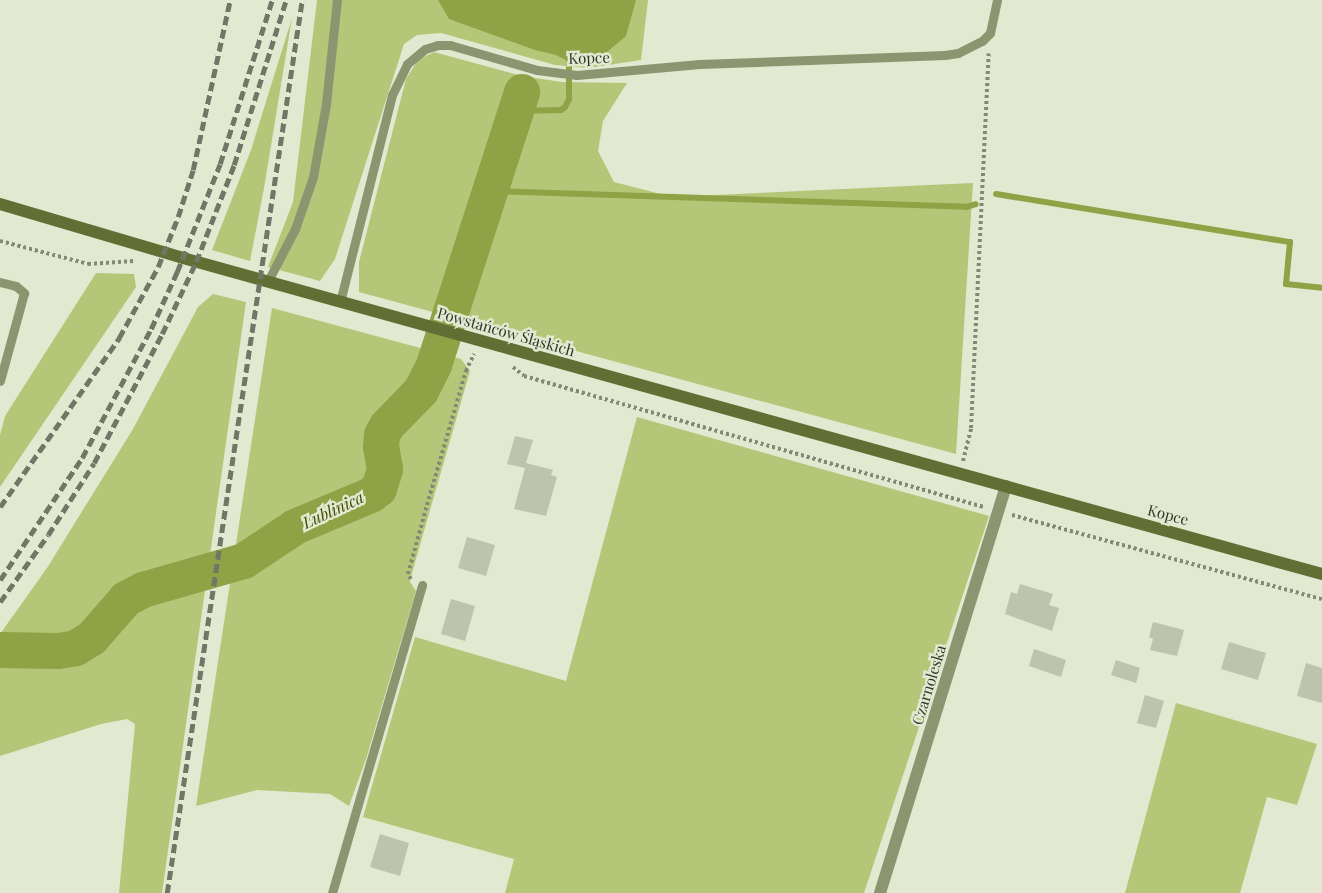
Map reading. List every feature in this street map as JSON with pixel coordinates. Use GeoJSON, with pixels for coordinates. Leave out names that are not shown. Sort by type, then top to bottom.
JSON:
{"type":"FeatureCollection","features":[{"type":"Feature","properties":{"kind":"main road","name":"Powstańców Śląskich"},"geometry":{"type":"LineString","coordinates":[[0,204],[340,302],[1006,486]]}},
{"type":"Feature","properties":{"kind":"main road","name":"Kopce"},"geometry":{"type":"LineString","coordinates":[[1006,486],[1322,574]]}},
{"type":"Feature","properties":{"kind":"street","name":"Czarnoleska"},"geometry":{"type":"LineString","coordinates":[[880,893],[1006,486]]}},
{"type":"Feature","properties":{"kind":"lane"},"geometry":{"type":"LineString","coordinates":[[268,281],[295,229],[313,177],[326,104],[337,0]]}},
{"type":"Feature","properties":{"kind":"lane"},"geometry":{"type":"LineString","coordinates":[[990,33],[997,0]]}},
{"type":"Feature","properties":{"kind":"lane","name":"Kopce"},"geometry":{"type":"LineString","coordinates":[[340,302],[398,78],[414,56],[438,45],[450,45],[537,70],[576,75],[700,63],[945,55],[971,48],[990,33]]}},
{"type":"Feature","properties":{"kind":"lane"},"geometry":{"type":"LineString","coordinates":[[0,282],[16,286],[24,293],[0,381]]}},
{"type":"Feature","properties":{"kind":"lane"},"geometry":{"type":"LineString","coordinates":[[332,893],[422,585]]}},
{"type":"Feature","properties":{"kind":"path"},"geometry":{"type":"LineString","coordinates":[[960,473],[971,428],[990,33]]}},
{"type":"Feature","properties":{"kind":"path"},"geometry":{"type":"LineString","coordinates":[[0,241],[88,264],[136,261]]}},
{"type":"Feature","properties":{"kind":"path"},"geometry":{"type":"LineString","coordinates":[[422,585],[408,574],[465,371],[476,351],[470,350]]}},
{"type":"Feature","properties":{"kind":"path"},"geometry":{"type":"LineString","coordinates":[[505,360],[524,376],[998,511],[1322,599]]}},
{"type":"Feature","properties":{"kind":"shaded area"},"geometry":{"type":"Polygon","coordinates":[[[317,0],[648,0],[641,60],[588,68],[555,65],[441,33],[417,35],[404,44],[335,259],[320,281],[268,267],[293,202],[317,0]]]}},
{"type":"Feature","properties":{"kind":"shaded area"},"geometry":{"type":"Polygon","coordinates":[[[438,0],[636,0],[626,36],[607,52],[570,62],[556,55],[535,50],[449,19],[438,0]]]}},
{"type":"Feature","properties":{"kind":"shaded area"},"geometry":{"type":"Polygon","coordinates":[[[292,18],[250,261],[212,250],[251,150],[292,18]]]}},
{"type":"Feature","properties":{"kind":"shaded area"},"geometry":{"type":"Polygon","coordinates":[[[434,52],[522,76],[562,82],[627,83],[603,121],[598,151],[614,182],[672,197],[973,183],[956,454],[359,292],[359,262],[406,79],[418,60],[434,52]]]}},
{"type":"Feature","properties":{"kind":"shaded area"},"geometry":{"type":"Polygon","coordinates":[[[96,273],[134,274],[136,287],[0,487],[0,435],[5,416],[96,273]]]}},
{"type":"Feature","properties":{"kind":"shaded area"},"geometry":{"type":"Polygon","coordinates":[[[213,294],[246,302],[162,893],[119,893],[135,724],[127,719],[101,724],[0,756],[0,634],[47,568],[133,429],[198,307],[213,294]]]}},
{"type":"Feature","properties":{"kind":"shaded area"},"geometry":{"type":"Polygon","coordinates":[[[272,308],[461,359],[470,371],[412,573],[410,582],[416,591],[366,759],[349,806],[330,794],[257,790],[196,806],[272,308]]]}},
{"type":"Feature","properties":{"kind":"shaded area"},"geometry":{"type":"Polygon","coordinates":[[[637,417],[989,516],[864,893],[505,893],[514,859],[363,817],[415,637],[566,681],[637,417]]]}},
{"type":"Feature","properties":{"kind":"shaded area"},"geometry":{"type":"Polygon","coordinates":[[[1176,703],[1317,744],[1297,805],[1267,797],[1240,893],[1125,893],[1176,703]]]}},
{"type":"Feature","properties":{"kind":"building"},"geometry":{"type":"Polygon","coordinates":[[[515,436],[533,440],[526,463],[553,470],[551,475],[557,477],[546,516],[514,509],[525,468],[507,464],[515,436]]]}},
{"type":"Feature","properties":{"kind":"building"},"geometry":{"type":"Polygon","coordinates":[[[467,537],[495,545],[486,576],[458,568],[467,537]]]}},
{"type":"Feature","properties":{"kind":"building"},"geometry":{"type":"Polygon","coordinates":[[[1020,584],[1053,594],[1049,605],[1059,608],[1052,631],[1005,614],[1011,592],[1017,594],[1020,584]]]}},
{"type":"Feature","properties":{"kind":"building"},"geometry":{"type":"Polygon","coordinates":[[[451,599],[475,606],[465,641],[441,634],[451,599]]]}},
{"type":"Feature","properties":{"kind":"building"},"geometry":{"type":"Polygon","coordinates":[[[1153,622],[1184,630],[1177,656],[1150,650],[1153,639],[1149,637],[1153,622]]]}},
{"type":"Feature","properties":{"kind":"building"},"geometry":{"type":"Polygon","coordinates":[[[1229,642],[1266,653],[1258,680],[1221,669],[1229,642]]]}},
{"type":"Feature","properties":{"kind":"building"},"geometry":{"type":"Polygon","coordinates":[[[1034,649],[1066,660],[1061,677],[1029,666],[1034,649]]]}},
{"type":"Feature","properties":{"kind":"building"},"geometry":{"type":"Polygon","coordinates":[[[1116,660],[1140,668],[1136,683],[1111,675],[1116,660]]]}},
{"type":"Feature","properties":{"kind":"building"},"geometry":{"type":"Polygon","coordinates":[[[1306,663],[1322,668],[1322,703],[1297,696],[1306,663]]]}},
{"type":"Feature","properties":{"kind":"building"},"geometry":{"type":"Polygon","coordinates":[[[1145,695],[1164,701],[1156,728],[1137,723],[1145,695]]]}},
{"type":"Feature","properties":{"kind":"building"},"geometry":{"type":"Polygon","coordinates":[[[380,834],[409,843],[400,876],[370,867],[380,834]]]}},
{"type":"Feature","properties":{"kind":"waterway"},"geometry":{"type":"LineString","coordinates":[[517,111],[561,110],[565,107],[569,99],[569,62]]}},
{"type":"Feature","properties":{"kind":"waterway","name":"Lublinica"},"geometry":{"type":"LineString","coordinates":[[0,650],[58,651],[76,648],[92,638],[126,599],[143,590],[244,561],[295,527],[371,495],[379,489],[385,469],[381,447],[382,435],[387,426],[421,391],[434,365],[522,92]]}},
{"type":"Feature","properties":{"kind":"waterway"},"geometry":{"type":"LineString","coordinates":[[491,191],[967,207],[976,204]]}},
{"type":"Feature","properties":{"kind":"waterway"},"geometry":{"type":"LineString","coordinates":[[996,194],[1290,242],[1286,284],[1322,288]]}},
{"type":"Feature","properties":{"kind":"railway"},"geometry":{"type":"LineString","coordinates":[[0,507],[119,338],[158,267],[178,217],[193,170],[230,0]]}},
{"type":"Feature","properties":{"kind":"railway"},"geometry":{"type":"LineString","coordinates":[[0,580],[82,458],[151,329],[177,272],[220,164],[272,0]]}},
{"type":"Feature","properties":{"kind":"railway"},"geometry":{"type":"LineString","coordinates":[[0,602],[48,535],[94,463],[162,334],[196,262],[234,165],[286,0]]}},
{"type":"Feature","properties":{"kind":"railway"},"geometry":{"type":"LineString","coordinates":[[167,893],[302,0]]}}]}
